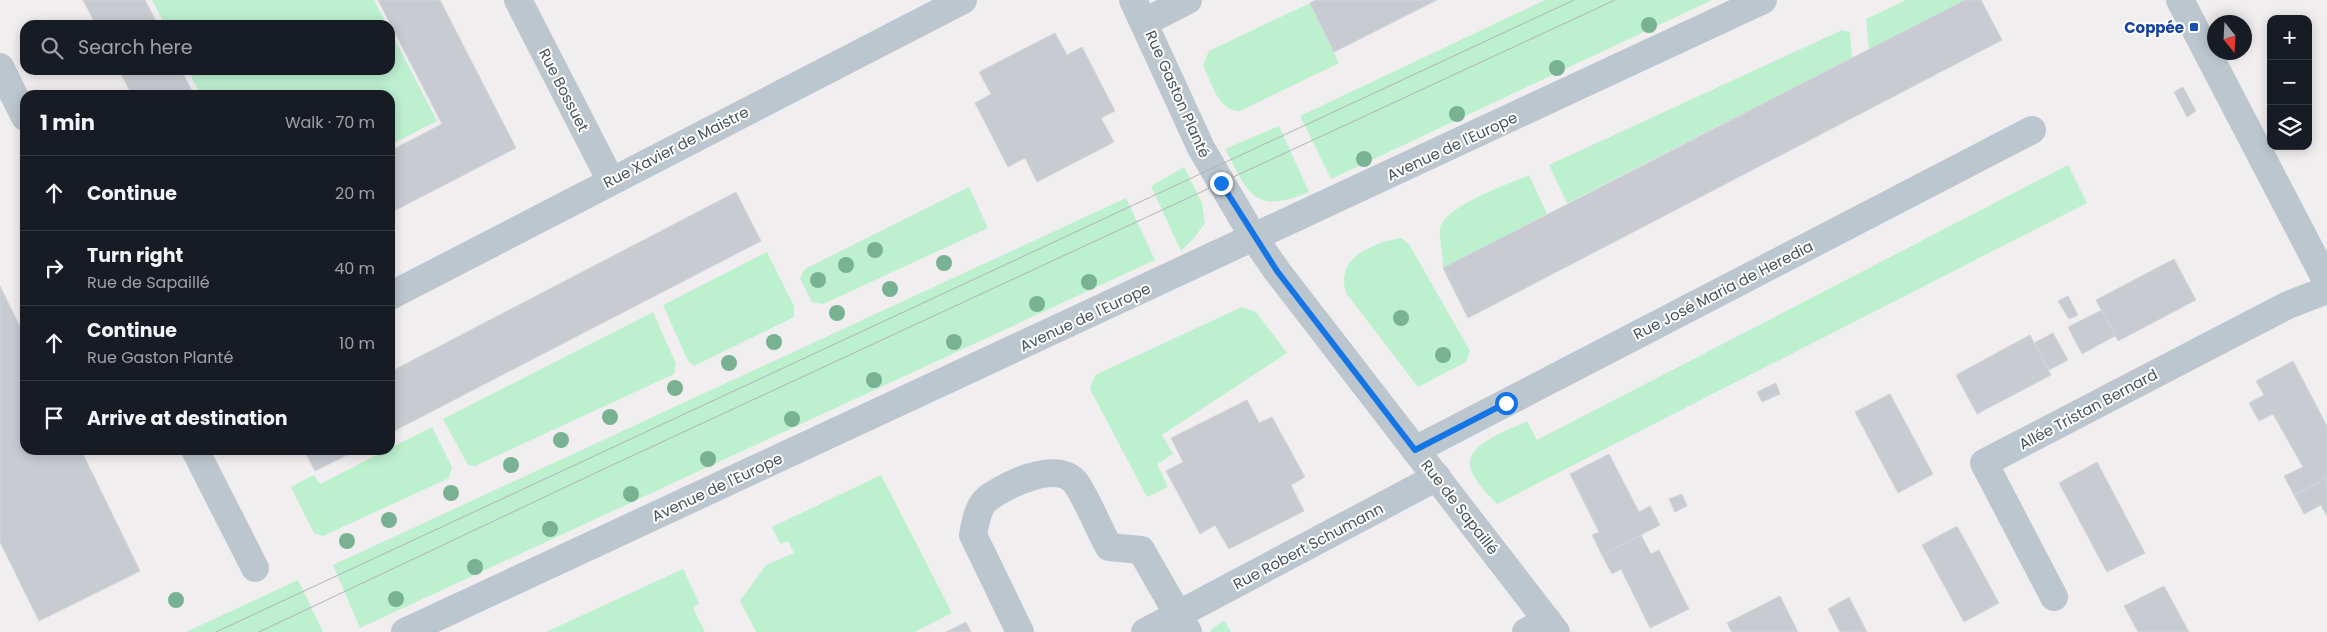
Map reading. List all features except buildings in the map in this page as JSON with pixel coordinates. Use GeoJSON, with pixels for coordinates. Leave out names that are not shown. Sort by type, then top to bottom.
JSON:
{"type":"FeatureCollection","features":[{"type":"Feature","properties":{"kind":"street","name":"Rue Bossuet"},"geometry":{"type":"LineString","coordinates":[[518,0],[611,181]]}},
{"type":"Feature","properties":{"kind":"street","name":"Rue Xavier de Maistre"},"geometry":{"type":"LineString","coordinates":[[395,293],[963,0]]}},
{"type":"Feature","properties":{"kind":"street"},"geometry":{"type":"LineString","coordinates":[[1139,11],[1188,0]]}},
{"type":"Feature","properties":{"kind":"street","name":"Avenue de l'Europe"},"geometry":{"type":"LineString","coordinates":[[405,632],[1764,0]]}},
{"type":"Feature","properties":{"kind":"street"},"geometry":{"type":"LineString","coordinates":[[2180,0],[2327,282]]}},
{"type":"Feature","properties":{"kind":"street","name":"Rue Gaston Planté"},"geometry":{"type":"LineString","coordinates":[[1139,11],[1201,148],[1254,238]]}},
{"type":"Feature","properties":{"kind":"street"},"geometry":{"type":"LineString","coordinates":[[0,67],[20,106]]}},
{"type":"Feature","properties":{"kind":"street","name":"Rue José Maria de Heredia"},"geometry":{"type":"LineString","coordinates":[[1415,450],[2032,130]]}},
{"type":"Feature","properties":{"kind":"street","name":"Rue de Sapaillé"},"geometry":{"type":"LineString","coordinates":[[1254,238],[1437,478],[1543,628]]}},
{"type":"Feature","properties":{"kind":"street","name":"Allée Tristan Bernard"},"geometry":{"type":"LineString","coordinates":[[2054,597],[1984,463],[2288,305],[2327,290]]}},
{"type":"Feature","properties":{"kind":"street"},"geometry":{"type":"LineString","coordinates":[[198,455],[255,568]]}},
{"type":"Feature","properties":{"kind":"street"},"geometry":{"type":"LineString","coordinates":[[1020,632],[974,535],[975,521],[985,500],[1023,478],[1055,472],[1074,481],[1109,547],[1141,550],[1184,623]]}},
{"type":"Feature","properties":{"kind":"street","name":"Rue Robert Schumann"},"geometry":{"type":"LineString","coordinates":[[1145,632],[1184,623],[1437,478]]}},
{"type":"Feature","properties":{"kind":"green space"},"geometry":{"type":"Polygon","coordinates":[[[152,0],[374,0],[384,20],[162,20],[152,0]]]}},
{"type":"Feature","properties":{"kind":"green space"},"geometry":{"type":"Polygon","coordinates":[[[1545,0],[1712,0],[1331,179],[1300,116],[1545,0]]]}},
{"type":"Feature","properties":{"kind":"green space"},"geometry":{"type":"Polygon","coordinates":[[[1906,0],[1965,0],[1869,50],[1866,19],[1906,0]]]}},
{"type":"Feature","properties":{"kind":"green space"},"geometry":{"type":"Polygon","coordinates":[[[1310,3],[1339,63],[1240,111],[1232,110],[1226,106],[1217,95],[1203,65],[1209,51],[1310,3]]]}},
{"type":"Feature","properties":{"kind":"green space"},"geometry":{"type":"Polygon","coordinates":[[[1842,30],[1850,32],[1852,58],[1567,203],[1549,165],[1842,30]]]}},
{"type":"Feature","properties":{"kind":"green space"},"geometry":{"type":"Polygon","coordinates":[[[395,40],[437,121],[395,142],[395,90],[198,90],[191,75],[395,75],[395,40]]]}},
{"type":"Feature","properties":{"kind":"green space"},"geometry":{"type":"Polygon","coordinates":[[[1279,126],[1309,192],[1291,199],[1265,201],[1255,196],[1248,189],[1225,149],[1279,126]]]}},
{"type":"Feature","properties":{"kind":"green space"},"geometry":{"type":"Polygon","coordinates":[[[2068,165],[2087,203],[1497,504],[1473,475],[1470,461],[1473,453],[1480,446],[1499,434],[1527,421],[1537,440],[2068,165]]]}},
{"type":"Feature","properties":{"kind":"green space"},"geometry":{"type":"Polygon","coordinates":[[[1184,167],[1202,203],[1205,223],[1181,251],[1151,186],[1184,167]]]}},
{"type":"Feature","properties":{"kind":"green space"},"geometry":{"type":"Polygon","coordinates":[[[1529,175],[1547,214],[1443,268],[1440,229],[1444,220],[1465,204],[1529,175]]]}},
{"type":"Feature","properties":{"kind":"green space"},"geometry":{"type":"Polygon","coordinates":[[[969,187],[988,228],[823,304],[812,302],[800,278],[805,269],[969,187]]]}},
{"type":"Feature","properties":{"kind":"green space"},"geometry":{"type":"Polygon","coordinates":[[[1126,198],[1155,260],[360,628],[333,565],[1126,198]]]}},
{"type":"Feature","properties":{"kind":"green space"},"geometry":{"type":"Polygon","coordinates":[[[1401,238],[1409,244],[1470,351],[1466,362],[1418,387],[1346,293],[1344,281],[1346,270],[1358,254],[1378,244],[1401,238]]]}},
{"type":"Feature","properties":{"kind":"green space"},"geometry":{"type":"Polygon","coordinates":[[[767,252],[794,306],[794,317],[694,366],[688,361],[663,305],[767,252]]]}},
{"type":"Feature","properties":{"kind":"green space"},"geometry":{"type":"Polygon","coordinates":[[[1242,307],[1256,312],[1287,353],[1162,435],[1173,454],[1157,464],[1168,487],[1147,497],[1090,389],[1095,375],[1242,307]]]}},
{"type":"Feature","properties":{"kind":"green space"},"geometry":{"type":"Polygon","coordinates":[[[653,312],[676,364],[674,374],[475,466],[468,465],[443,419],[653,312]]]}},
{"type":"Feature","properties":{"kind":"green space"},"geometry":{"type":"Polygon","coordinates":[[[432,427],[452,467],[449,478],[323,536],[314,533],[291,487],[314,475],[320,484],[377,455],[395,455],[395,446],[432,427]]]}},
{"type":"Feature","properties":{"kind":"green space"},"geometry":{"type":"Polygon","coordinates":[[[881,475],[952,613],[915,632],[756,632],[740,601],[766,565],[794,553],[788,541],[780,544],[772,527],[881,475]]]}},
{"type":"Feature","properties":{"kind":"green space"},"geometry":{"type":"Polygon","coordinates":[[[683,569],[699,603],[693,608],[705,632],[546,632],[683,569]]]}},
{"type":"Feature","properties":{"kind":"green space"},"geometry":{"type":"Polygon","coordinates":[[[298,580],[323,632],[186,632],[298,580]]]}},
{"type":"Feature","properties":{"kind":"green space"},"geometry":{"type":"Polygon","coordinates":[[[1224,620],[1231,632],[1210,632],[1211,630],[1224,620]]]}},
{"type":"Feature","properties":{"kind":"tram line"},"geometry":{"type":"LineString","coordinates":[[216,632],[1574,0]]}},
{"type":"Feature","properties":{"kind":"tram line"},"geometry":{"type":"LineString","coordinates":[[259,632],[608,467],[1615,0]]}},
{"type":"Feature","properties":{"kind":"place","name":"Coppée"},"geometry":{"type":"Point","coordinates":[2194,27]}},
{"type":"Feature","properties":{"kind":"route"},"geometry":{"type":"LineString","coordinates":[[1221,183],[1254,238],[1277,271],[1415,450],[1506,403]]}}]}
